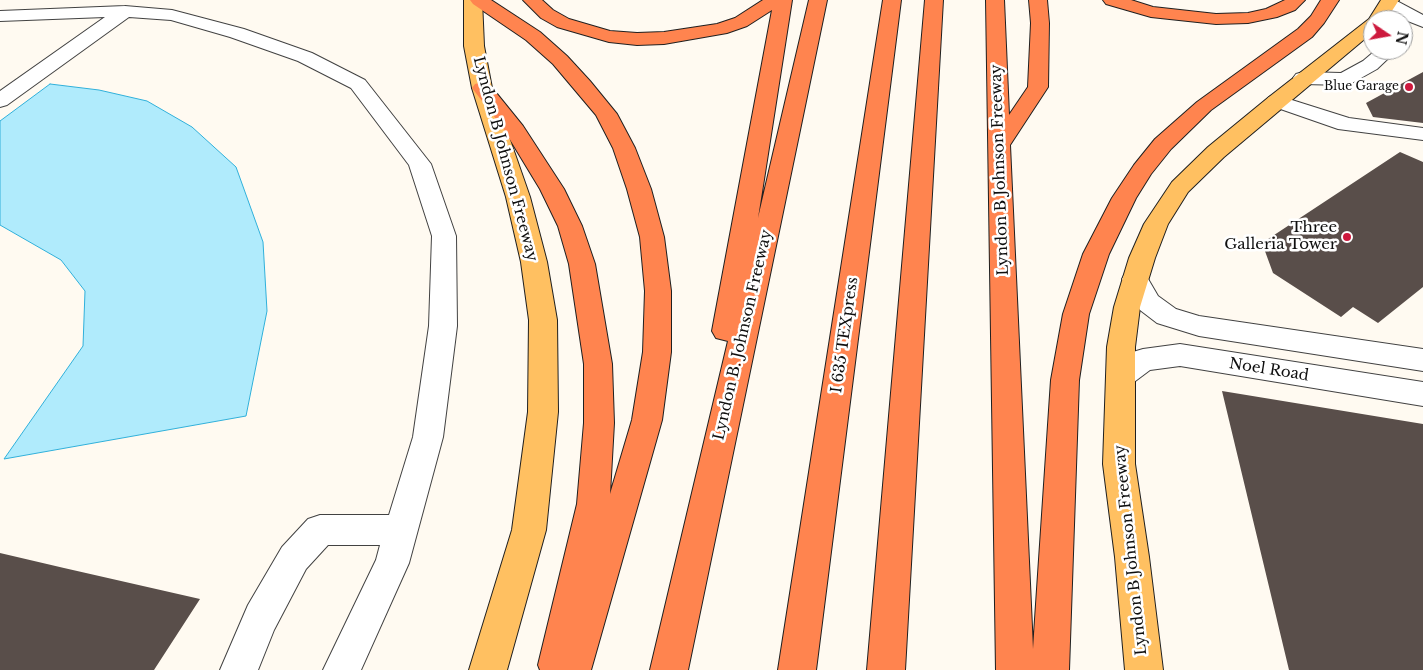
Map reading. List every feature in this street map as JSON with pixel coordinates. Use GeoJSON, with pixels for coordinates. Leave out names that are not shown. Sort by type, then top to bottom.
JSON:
{"type":"FeatureCollection","features":[{"type":"Feature","properties":{"kind":"highway"},"geometry":{"type":"LineString","coordinates":[[479,0],[533,36],[560,60],[584,85],[606,114],[624,148],[639,189],[652,237],[658,291],[657,352],[647,420],[572,670]]}},
{"type":"Feature","properties":{"kind":"highway"},"geometry":{"type":"LineString","coordinates":[[532,0],[547,14],[563,23],[609,36],[637,39],[664,38],[720,29],[741,22],[759,12],[774,0]]}},
{"type":"Feature","properties":{"kind":"highway"},"geometry":{"type":"LineString","coordinates":[[668,670],[783,0]]}},
{"type":"Feature","properties":{"kind":"highway","name":"Lyndon B. Johnson Freeway"},"geometry":{"type":"LineString","coordinates":[[668,670],[818,0]]}},
{"type":"Feature","properties":{"kind":"highway","name":"I 635 TEXpress"},"geometry":{"type":"LineString","coordinates":[[797,670],[892,0]]}},
{"type":"Feature","properties":{"kind":"highway"},"geometry":{"type":"LineString","coordinates":[[886,670],[934,0]]}},
{"type":"Feature","properties":{"kind":"highway","name":"Lyndon B Johnson Freeway"},"geometry":{"type":"LineString","coordinates":[[995,0],[1015,670]]}},
{"type":"Feature","properties":{"kind":"highway"},"geometry":{"type":"LineString","coordinates":[[999,146],[1038,87],[1040,23],[1038,0]]}},
{"type":"Feature","properties":{"kind":"highway"},"geometry":{"type":"LineString","coordinates":[[1112,0],[1151,12],[1216,19],[1248,18],[1271,14],[1289,6],[1296,0]]}},
{"type":"Feature","properties":{"kind":"highway"},"geometry":{"type":"LineString","coordinates":[[1050,670],[1065,380],[1076,314],[1096,254],[1124,198],[1142,170],[1163,144],[1204,106],[1305,33],[1318,19],[1330,0]]}},
{"type":"Feature","properties":{"kind":"highway"},"geometry":{"type":"LineString","coordinates":[[482,86],[512,126],[552,189],[570,226],[582,264],[598,364],[599,423],[593,504],[556,670]]}},
{"type":"Feature","properties":{"kind":"main road","name":"Lyndon B Johnson Freeway"},"geometry":{"type":"LineString","coordinates":[[473,0],[474,46],[482,86],[518,197],[534,262],[543,320],[543,412],[529,530],[488,670]]}},
{"type":"Feature","properties":{"kind":"main road","name":"Lyndon B Johnson Freeway"},"geometry":{"type":"LineString","coordinates":[[1144,670],[1132,557],[1119,464],[1121,347],[1127,307],[1135,279],[1156,224],[1180,187],[1216,152],[1384,9]]}},
{"type":"Feature","properties":{"kind":"street"},"geometry":{"type":"LineString","coordinates":[[1384,9],[1401,12],[1417,25]]}},
{"type":"Feature","properties":{"kind":"street"},"geometry":{"type":"LineString","coordinates":[[0,16],[125,11],[172,15],[237,33],[304,57],[358,84],[420,164],[444,236],[443,326],[428,437],[392,563],[342,670]]}},
{"type":"Feature","properties":{"kind":"street"},"geometry":{"type":"LineString","coordinates":[[0,101],[125,11]]}},
{"type":"Feature","properties":{"kind":"street"},"geometry":{"type":"LineString","coordinates":[[1303,78],[1345,79],[1376,60]]}},
{"type":"Feature","properties":{"kind":"street"},"geometry":{"type":"LineString","coordinates":[[1276,101],[1346,124],[1423,134]]}},
{"type":"Feature","properties":{"kind":"street"},"geometry":{"type":"LineString","coordinates":[[1135,279],[1150,303],[1167,316],[1199,326],[1423,360]]}},
{"type":"Feature","properties":{"kind":"street","name":"Noel Road"},"geometry":{"type":"LineString","coordinates":[[1120,377],[1143,360],[1180,356],[1423,394]]}},
{"type":"Feature","properties":{"kind":"street"},"geometry":{"type":"LineString","coordinates":[[239,670],[261,618],[294,558],[320,530],[402,530]]}},
{"type":"Feature","properties":{"kind":"water"},"geometry":{"type":"Polygon","coordinates":[[[50,84],[99,90],[147,101],[192,127],[236,167],[263,242],[267,311],[246,416],[4,459],[83,346],[85,291],[61,260],[0,225],[0,121],[50,84]]]}},
{"type":"Feature","properties":{"kind":"building","name":"Blue Garage"},"geometry":{"type":"Polygon","coordinates":[[[1423,72],[1423,123],[1373,117],[1366,103],[1423,72]]]}},
{"type":"Feature","properties":{"kind":"building","name":"Three Galleria Tower"},"geometry":{"type":"Polygon","coordinates":[[[1400,152],[1423,162],[1423,287],[1378,323],[1353,307],[1341,317],[1273,273],[1262,243],[1400,152]]]}},
{"type":"Feature","properties":{"kind":"building"},"geometry":{"type":"Polygon","coordinates":[[[1222,391],[1423,424],[1423,670],[1289,670],[1222,391]]]}},
{"type":"Feature","properties":{"kind":"building"},"geometry":{"type":"Polygon","coordinates":[[[0,553],[200,599],[154,670],[0,670],[0,553]]]}},
{"type":"Feature","properties":{"kind":"place","name":"Blue Garage"},"geometry":{"type":"Point","coordinates":[1409,87]}},
{"type":"Feature","properties":{"kind":"place","name":"Three Galleria Tower"},"geometry":{"type":"Point","coordinates":[1347,237]}}]}
